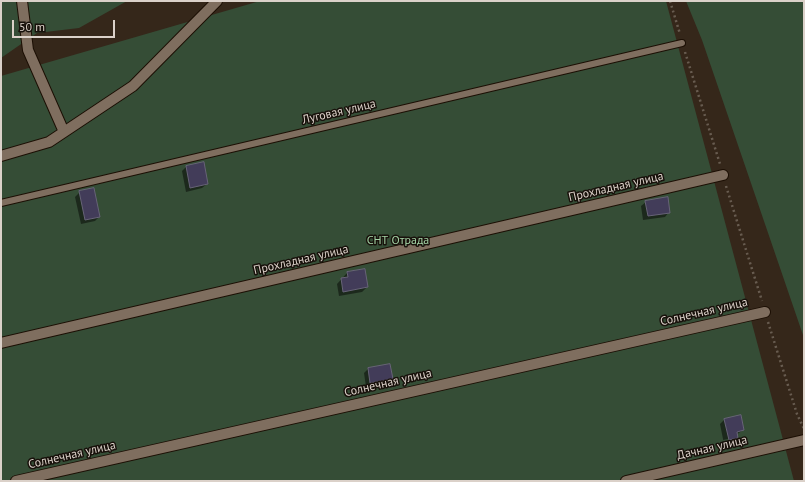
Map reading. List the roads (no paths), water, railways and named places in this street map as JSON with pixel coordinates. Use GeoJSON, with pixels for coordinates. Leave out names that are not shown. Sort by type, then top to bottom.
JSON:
{"type":"FeatureCollection","features":[{"type":"Feature","properties":{"kind":"street"},"geometry":{"type":"LineString","coordinates":[[22,1],[28,50],[64,132]]}},
{"type":"Feature","properties":{"kind":"street"},"geometry":{"type":"LineString","coordinates":[[1,156],[50,142],[133,86],[217,1]]}},
{"type":"Feature","properties":{"kind":"street","name":"Прохладная улица"},"geometry":{"type":"LineString","coordinates":[[1,343],[723,175]]}},
{"type":"Feature","properties":{"kind":"street","name":"Солнечная улица"},"geometry":{"type":"LineString","coordinates":[[16,481],[765,312]]}},
{"type":"Feature","properties":{"kind":"street","name":"Дачная улица"},"geometry":{"type":"LineString","coordinates":[[626,481],[804,440]]}},
{"type":"Feature","properties":{"kind":"lane","name":"Луговая улица"},"geometry":{"type":"LineString","coordinates":[[1,203],[682,43]]}},
{"type":"Feature","properties":{"kind":"park label","name":"СНТ Отрада"},"geometry":{"type":"Point","coordinates":[398,241]}}]}
